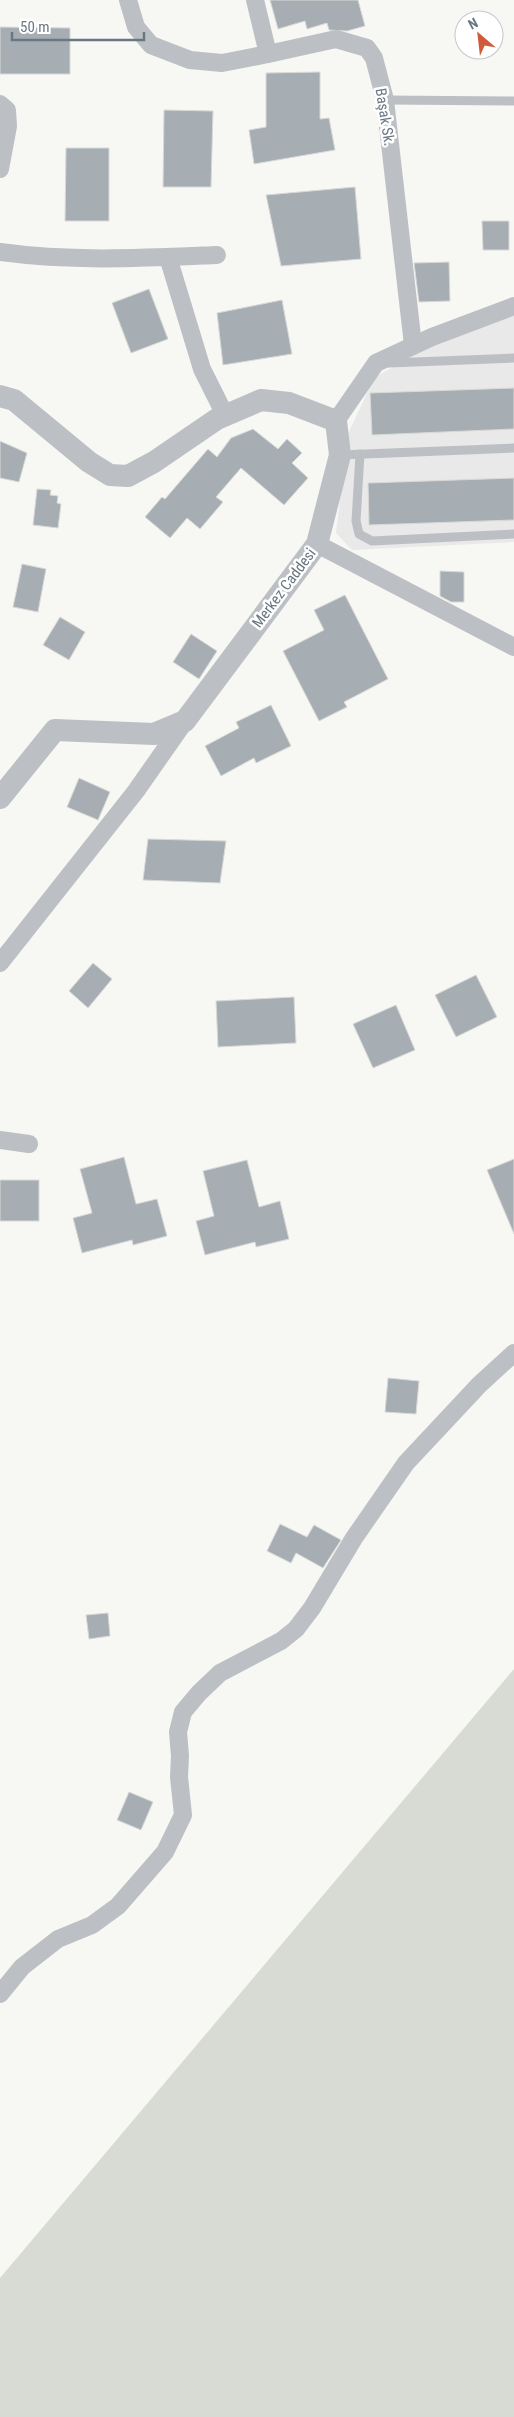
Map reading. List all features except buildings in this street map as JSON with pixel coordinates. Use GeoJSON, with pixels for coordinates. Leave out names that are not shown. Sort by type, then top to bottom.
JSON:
{"type":"FeatureCollection","features":[{"type":"Feature","properties":{"kind":"street"},"geometry":{"type":"LineString","coordinates":[[128,0],[136,26],[151,45],[190,60],[222,64],[268,54],[255,0]]}},
{"type":"Feature","properties":{"kind":"street","name":"Başak Sk."},"geometry":{"type":"LineString","coordinates":[[268,54],[336,39],[367,48],[374,58],[385,100],[413,345]]}},
{"type":"Feature","properties":{"kind":"street"},"geometry":{"type":"LineString","coordinates":[[0,104],[7,110],[8,126],[0,169]]}},
{"type":"Feature","properties":{"kind":"street"},"geometry":{"type":"LineString","coordinates":[[0,252],[31,256],[168,257],[217,255]]}},
{"type":"Feature","properties":{"kind":"street"},"geometry":{"type":"LineString","coordinates":[[168,257],[202,370],[225,415]]}},
{"type":"Feature","properties":{"kind":"street"},"geometry":{"type":"LineString","coordinates":[[0,396],[14,400],[89,462],[110,475],[128,476],[154,462],[216,419],[261,400],[289,403],[336,421],[376,363],[413,345],[514,306]]}},
{"type":"Feature","properties":{"kind":"street","name":"Merkez Caddesi"},"geometry":{"type":"LineString","coordinates":[[185,721],[317,544],[350,454],[336,421]]}},
{"type":"Feature","properties":{"kind":"street"},"geometry":{"type":"LineString","coordinates":[[317,544],[514,647]]}},
{"type":"Feature","properties":{"kind":"street"},"geometry":{"type":"LineString","coordinates":[[0,798],[55,730],[154,734],[185,721]]}},
{"type":"Feature","properties":{"kind":"street"},"geometry":{"type":"LineString","coordinates":[[0,963],[136,792],[185,721]]}},
{"type":"Feature","properties":{"kind":"street"},"geometry":{"type":"LineString","coordinates":[[0,1140],[29,1144]]}},
{"type":"Feature","properties":{"kind":"street"},"geometry":{"type":"LineString","coordinates":[[0,1994],[22,1967],[58,1939],[92,1925],[118,1906],[164,1852],[183,1815],[183,1797],[179,1777],[178,1732],[183,1712],[220,1673],[280,1641],[296,1629],[312,1608],[354,1538],[406,1463],[479,1385],[514,1352]]}},
{"type":"Feature","properties":{"kind":"lane"},"geometry":{"type":"LineString","coordinates":[[385,100],[514,101]]}},
{"type":"Feature","properties":{"kind":"lane"},"geometry":{"type":"LineString","coordinates":[[376,363],[514,358]]}},
{"type":"Feature","properties":{"kind":"lane"},"geometry":{"type":"LineString","coordinates":[[514,448],[350,454],[359,534],[372,542],[514,534]]}},
{"type":"Feature","properties":{"kind":"shaded area"},"geometry":{"type":"Polygon","coordinates":[[[514,312],[514,542],[352,550],[336,533],[348,434],[374,378],[420,351],[514,312]]]}},
{"type":"Feature","properties":{"kind":"shaded area"},"geometry":{"type":"Polygon","coordinates":[[[514,1669],[514,2417],[0,2417],[0,2278],[514,1669]]]}}]}
